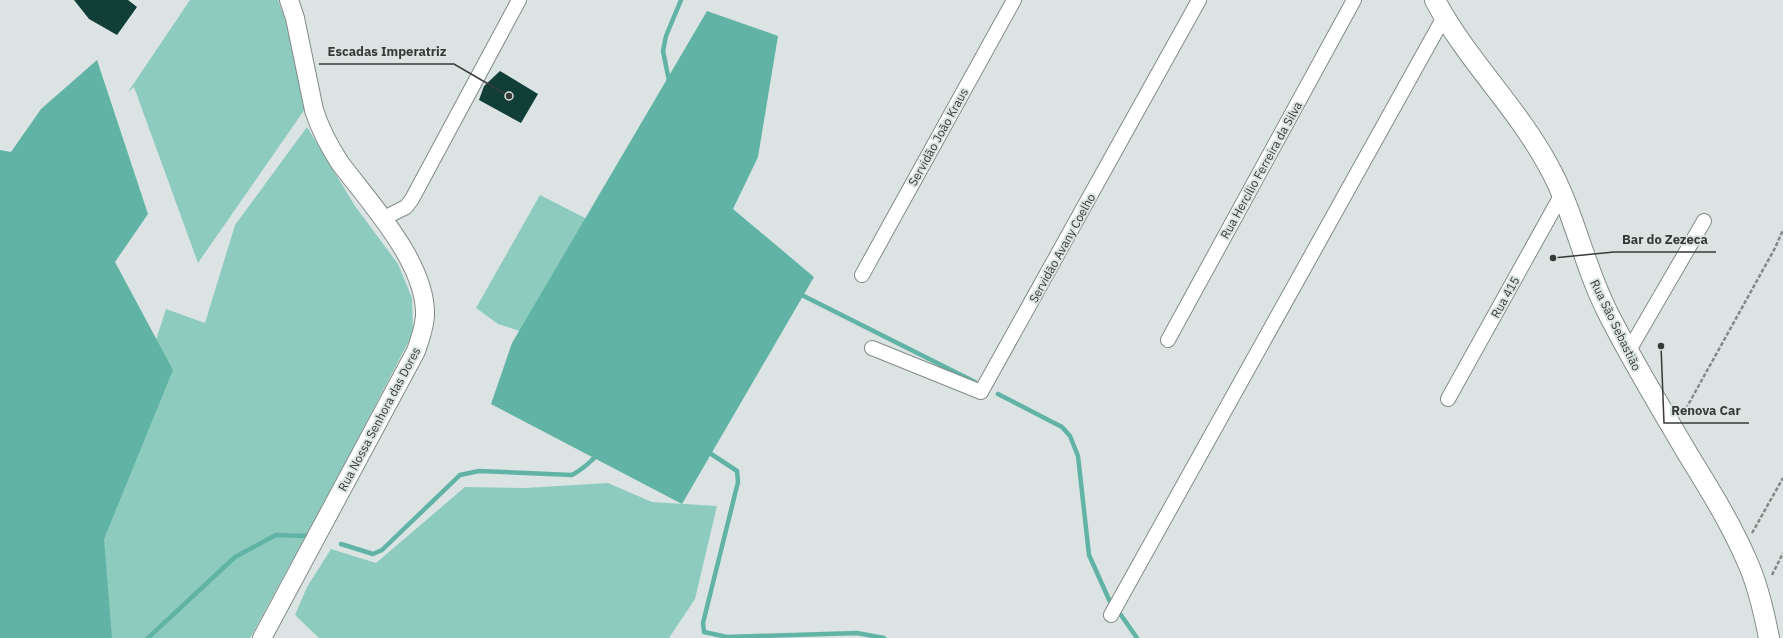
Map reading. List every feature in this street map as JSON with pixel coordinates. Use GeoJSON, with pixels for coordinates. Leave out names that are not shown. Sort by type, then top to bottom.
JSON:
{"type":"FeatureCollection","features":[{"type":"Feature","properties":{"kind":"main road","name":"Rua São Sebastião"},"geometry":{"type":"LineString","coordinates":[[1439,8],[1457,38],[1528,133],[1548,165],[1562,194],[1591,274],[1608,314],[1628,352],[1728,520],[1741,547],[1756,584],[1769,638]]}},
{"type":"Feature","properties":{"kind":"street","name":"Rua Nossa Senhora das Dores"},"geometry":{"type":"LineString","coordinates":[[262,638],[416,351],[425,316],[421,285],[408,257],[382,219],[340,163],[318,123],[290,0]]}},
{"type":"Feature","properties":{"kind":"street"},"geometry":{"type":"LineString","coordinates":[[382,219],[406,207],[412,199],[519,0]]}},
{"type":"Feature","properties":{"kind":"street","name":"Servidão João Kraus"},"geometry":{"type":"LineString","coordinates":[[862,275],[1014,0]]}},
{"type":"Feature","properties":{"kind":"street","name":"Servidão Avany Coelho"},"geometry":{"type":"LineString","coordinates":[[872,348],[981,392],[1199,0]]}},
{"type":"Feature","properties":{"kind":"street","name":"Rua Hercílio Ferreira da Silva"},"geometry":{"type":"LineString","coordinates":[[1168,340],[1354,0]]}},
{"type":"Feature","properties":{"kind":"street"},"geometry":{"type":"LineString","coordinates":[[1111,615],[1439,8]]}},
{"type":"Feature","properties":{"kind":"street","name":"Rua 415"},"geometry":{"type":"LineString","coordinates":[[1448,399],[1562,194]]}},
{"type":"Feature","properties":{"kind":"street"},"geometry":{"type":"LineString","coordinates":[[1628,352],[1704,222]]}},
{"type":"Feature","properties":{"kind":"path"},"geometry":{"type":"LineString","coordinates":[[1674,430],[1775,248],[1783,230]]}},
{"type":"Feature","properties":{"kind":"path"},"geometry":{"type":"LineString","coordinates":[[1741,547],[1755,530],[1783,478]]}},
{"type":"Feature","properties":{"kind":"shaded area"},"geometry":{"type":"Polygon","coordinates":[[[190,0],[278,0],[293,42],[305,109],[198,263],[134,87],[128,92],[190,0]]]}},
{"type":"Feature","properties":{"kind":"shaded area"},"geometry":{"type":"Polygon","coordinates":[[[707,11],[778,36],[758,157],[733,209],[814,277],[682,504],[491,404],[512,343],[707,11]]]}},
{"type":"Feature","properties":{"kind":"shaded area"},"geometry":{"type":"Polygon","coordinates":[[[97,60],[148,214],[115,262],[173,370],[104,539],[112,638],[0,638],[0,150],[11,152],[41,109],[97,60]]]}},
{"type":"Feature","properties":{"kind":"shaded area"},"geometry":{"type":"Polygon","coordinates":[[[307,127],[355,206],[398,264],[412,298],[413,333],[343,467],[250,638],[111,638],[81,572],[166,309],[205,323],[235,225],[307,127]]]}},
{"type":"Feature","properties":{"kind":"shaded area"},"geometry":{"type":"Polygon","coordinates":[[[540,195],[591,221],[523,332],[498,324],[476,308],[540,195]]]}},
{"type":"Feature","properties":{"kind":"shaded area"},"geometry":{"type":"Polygon","coordinates":[[[608,483],[652,502],[717,506],[695,599],[669,638],[319,638],[295,615],[307,587],[331,549],[376,563],[465,487],[525,488],[608,483]]]}},
{"type":"Feature","properties":{"kind":"building"},"geometry":{"type":"Polygon","coordinates":[[[74,0],[128,0],[137,7],[117,35],[89,19],[74,0]]]}},
{"type":"Feature","properties":{"kind":"building"},"geometry":{"type":"Polygon","coordinates":[[[500,71],[538,94],[521,123],[479,100],[484,86],[500,71]]]}},
{"type":"Feature","properties":{"kind":"waterway"},"geometry":{"type":"LineString","coordinates":[[681,0],[666,36],[663,51],[695,209],[703,232],[718,248],[760,274],[975,382]]}},
{"type":"Feature","properties":{"kind":"waterway"},"geometry":{"type":"LineString","coordinates":[[998,394],[1062,427],[1070,436],[1078,456],[1089,555],[1111,604]]}},
{"type":"Feature","properties":{"kind":"waterway"},"geometry":{"type":"LineString","coordinates":[[341,544],[373,554],[382,550],[460,475],[479,471],[572,475],[592,460],[625,423],[633,417],[649,413],[737,471],[738,482],[703,623],[704,632],[727,637],[857,633],[884,638]]}},
{"type":"Feature","properties":{"kind":"waterway"},"geometry":{"type":"LineString","coordinates":[[148,638],[235,557],[276,535],[307,536]]}},
{"type":"Feature","properties":{"kind":"waterway"},"geometry":{"type":"LineString","coordinates":[[0,615],[17,626],[22,638]]}},
{"type":"Feature","properties":{"kind":"waterway"},"geometry":{"type":"LineString","coordinates":[[1121,615],[1137,638]]}},
{"type":"Feature","properties":{"kind":"place","name":"Escadas Imperatriz"},"geometry":{"type":"Point","coordinates":[509,96]}},
{"type":"Feature","properties":{"kind":"place","name":"Bar do Zezeca"},"geometry":{"type":"Point","coordinates":[1553,258]}},
{"type":"Feature","properties":{"kind":"place","name":"Renova Car"},"geometry":{"type":"Point","coordinates":[1661,346]}}]}
